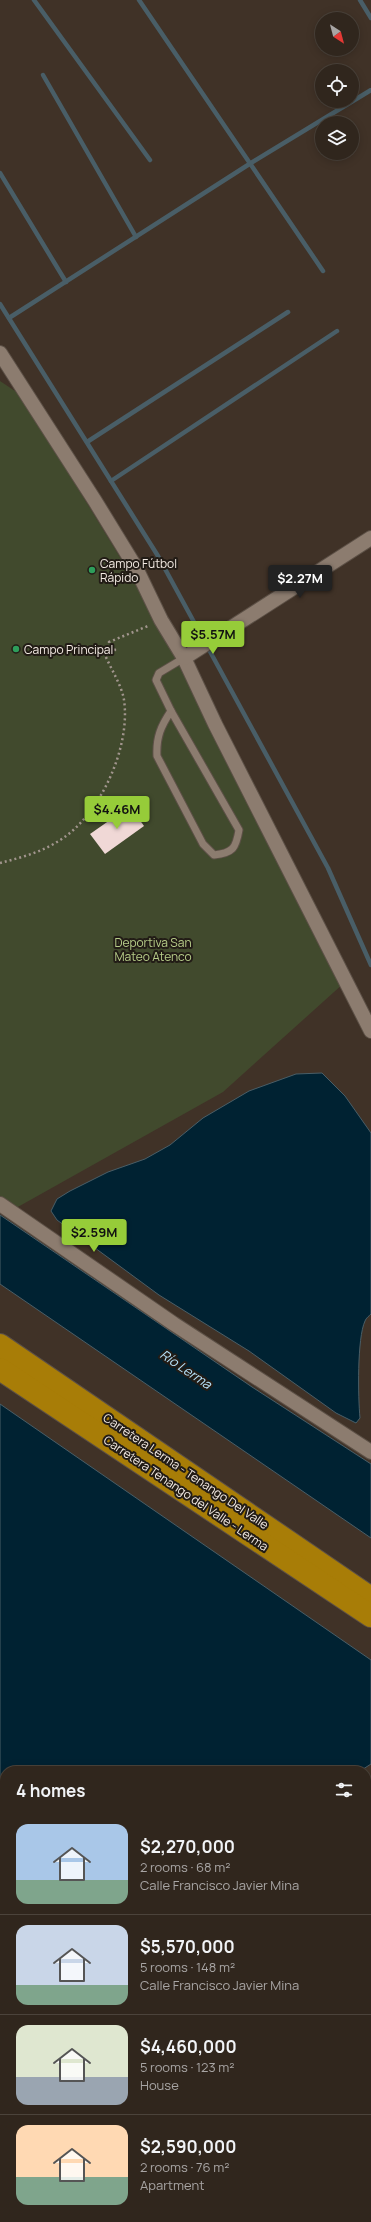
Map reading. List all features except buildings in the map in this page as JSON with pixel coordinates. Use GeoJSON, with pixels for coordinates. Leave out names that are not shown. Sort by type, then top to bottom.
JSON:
{"type":"FeatureCollection","features":[{"type":"Feature","properties":{"kind":"highway","name":"Carretera Lerma - Tenango Del Valle"},"geometry":{"type":"LineString","coordinates":[[0,1345],[371,1598]]}},
{"type":"Feature","properties":{"kind":"highway","name":"Carretera Tenango del Valle - Lerma"},"geometry":{"type":"LineString","coordinates":[[0,1369],[371,1616]]}},
{"type":"Feature","properties":{"kind":"street"},"geometry":{"type":"LineString","coordinates":[[0,353],[96,501],[136,568],[161,620],[184,658],[215,724],[371,1031]]}},
{"type":"Feature","properties":{"kind":"street"},"geometry":{"type":"LineString","coordinates":[[184,658],[371,538]]}},
{"type":"Feature","properties":{"kind":"street"},"geometry":{"type":"LineString","coordinates":[[0,1204],[174,1324],[371,1452]]}},
{"type":"Feature","properties":{"kind":"lane"},"geometry":{"type":"LineString","coordinates":[[171,711],[162,724],[156,741],[157,756],[203,844],[214,855],[226,854],[236,845],[239,830],[171,711],[156,680],[159,673],[184,658]]}},
{"type":"Feature","properties":{"kind":"path"},"geometry":{"type":"LineString","coordinates":[[0,863],[28,855],[58,842],[95,807],[117,761],[125,726],[124,699],[105,655],[115,650],[109,642],[161,620]]}},
{"type":"Feature","properties":{"kind":"green space","name":"Deportiva San Mateo Atenco"},"geometry":{"type":"Polygon","coordinates":[[[0,381],[21,395],[143,595],[344,983],[223,1092],[16,1208],[0,1197],[0,381]]]}},
{"type":"Feature","properties":{"kind":"water"},"geometry":{"type":"Polygon","coordinates":[[[322,1073],[345,1096],[371,1133],[371,1314],[365,1321],[362,1329],[359,1354],[360,1418],[356,1423],[336,1413],[249,1351],[159,1295],[57,1220],[51,1211],[57,1199],[70,1191],[108,1172],[145,1159],[170,1145],[203,1118],[249,1091],[296,1074],[322,1073]]]}},
{"type":"Feature","properties":{"kind":"water","name":"Río Lerma"},"geometry":{"type":"Polygon","coordinates":[[[0,1215],[252,1387],[371,1464],[371,1538],[0,1284],[0,1215]]]}},
{"type":"Feature","properties":{"kind":"water"},"geometry":{"type":"Polygon","coordinates":[[[0,1404],[371,1660],[371,1764],[368,1766],[0,1766],[0,1404]]]}},
{"type":"Feature","properties":{"kind":"waterway"},"geometry":{"type":"LineString","coordinates":[[34,0],[150,160]]}},
{"type":"Feature","properties":{"kind":"waterway"},"geometry":{"type":"LineString","coordinates":[[139,0],[323,271]]}},
{"type":"Feature","properties":{"kind":"waterway"},"geometry":{"type":"LineString","coordinates":[[360,0],[371,18]]}},
{"type":"Feature","properties":{"kind":"waterway"},"geometry":{"type":"LineString","coordinates":[[43,75],[136,237]]}},
{"type":"Feature","properties":{"kind":"waterway"},"geometry":{"type":"LineString","coordinates":[[9,318],[251,163],[371,90]]}},
{"type":"Feature","properties":{"kind":"waterway"},"geometry":{"type":"LineString","coordinates":[[0,173],[66,282]]}},
{"type":"Feature","properties":{"kind":"waterway"},"geometry":{"type":"LineString","coordinates":[[0,304],[158,556],[328,868],[371,965]]}},
{"type":"Feature","properties":{"kind":"waterway"},"geometry":{"type":"LineString","coordinates":[[87,442],[288,312]]}},
{"type":"Feature","properties":{"kind":"waterway"},"geometry":{"type":"LineString","coordinates":[[111,481],[337,331]]}},
{"type":"Feature","properties":{"kind":"place","name":"Campo Fútbol Rápido"},"geometry":{"type":"Point","coordinates":[92,570]}},
{"type":"Feature","properties":{"kind":"place","name":"Campo Principal"},"geometry":{"type":"Point","coordinates":[16,649]}}]}
